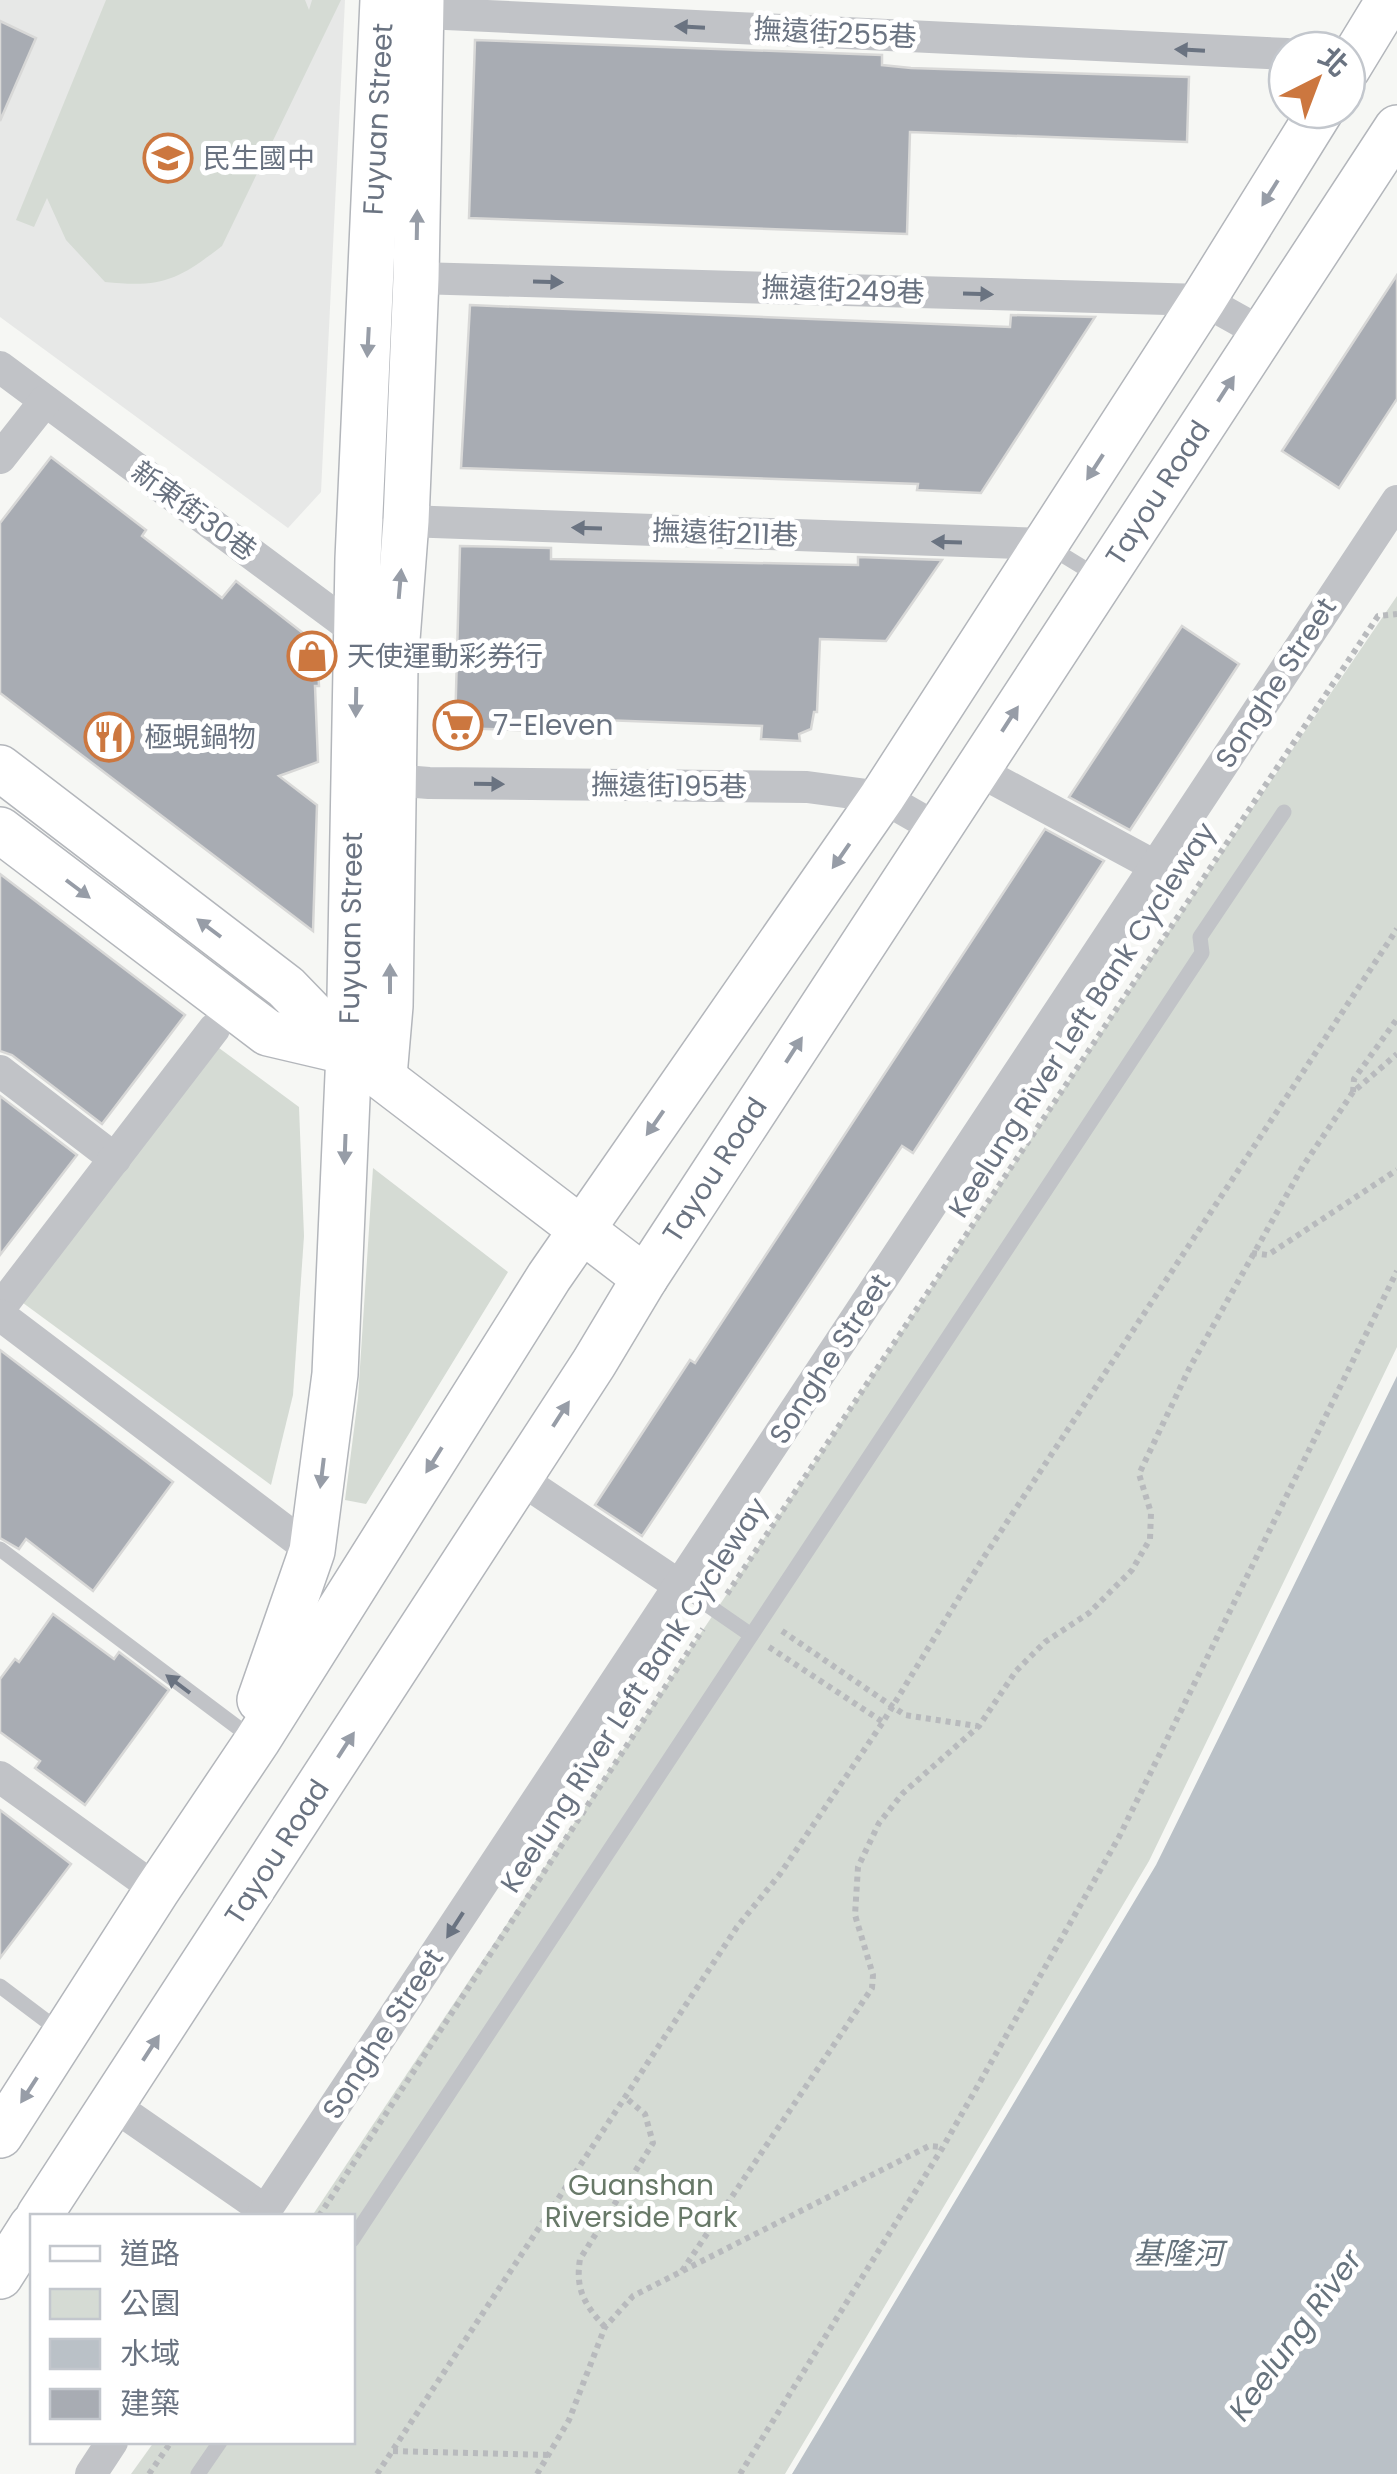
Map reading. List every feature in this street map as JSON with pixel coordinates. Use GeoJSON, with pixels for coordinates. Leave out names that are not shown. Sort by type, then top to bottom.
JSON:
{"type":"FeatureCollection","features":[{"type":"Feature","properties":{"kind":"main road"},"geometry":{"type":"LineString","coordinates":[[1367,34],[1389,0]]}},
{"type":"Feature","properties":{"kind":"main road","name":"Fuyuan Street"},"geometry":{"type":"LineString","coordinates":[[250,1737],[312,1551],[336,1374],[366,1064],[377,633],[406,520],[416,278],[402,6]]}},
{"type":"Feature","properties":{"kind":"main road","name":"Fuyuan Street"},"geometry":{"type":"LineString","coordinates":[[366,1064],[390,1006],[391,780],[377,633],[358,559],[402,6]]}},
{"type":"Feature","properties":{"kind":"main road","name":"Tayou Road"},"geometry":{"type":"LineString","coordinates":[[36,2214],[113,2106],[645,1278],[1397,128]]}},
{"type":"Feature","properties":{"kind":"main road"},"geometry":{"type":"LineString","coordinates":[[0,2135],[196,1832],[250,1737],[580,1230],[882,797],[1309,130]]}},
{"type":"Feature","properties":{"kind":"main road"},"geometry":{"type":"LineString","coordinates":[[0,768],[286,987],[366,1064],[645,1278]]}},
{"type":"Feature","properties":{"kind":"main road"},"geometry":{"type":"LineString","coordinates":[[0,830],[268,1033],[366,1064]]}},
{"type":"Feature","properties":{"kind":"street","name":"撫遠街255巷"},"geometry":{"type":"LineString","coordinates":[[402,6],[1267,53]]}},
{"type":"Feature","properties":{"kind":"street","name":"撫遠街249巷"},"geometry":{"type":"LineString","coordinates":[[416,278],[1203,300],[1262,334]]}},
{"type":"Feature","properties":{"kind":"street","name":"新東街30巷"},"geometry":{"type":"LineString","coordinates":[[0,366],[44,401],[377,633]]}},
{"type":"Feature","properties":{"kind":"street"},"geometry":{"type":"LineString","coordinates":[[0,458],[44,401]]}},
{"type":"Feature","properties":{"kind":"street","name":"Songhe Street"},"geometry":{"type":"LineString","coordinates":[[264,2214],[1397,501]]}},
{"type":"Feature","properties":{"kind":"street"},"geometry":{"type":"LineString","coordinates":[[358,559],[406,520]]}},
{"type":"Feature","properties":{"kind":"street","name":"撫遠街211巷"},"geometry":{"type":"LineString","coordinates":[[406,520],[1044,544]]}},
{"type":"Feature","properties":{"kind":"street"},"geometry":{"type":"LineString","coordinates":[[977,770],[1156,866]]}},
{"type":"Feature","properties":{"kind":"street","name":"撫遠街195巷"},"geometry":{"type":"LineString","coordinates":[[391,780],[806,787],[882,797],[938,830]]}},
{"type":"Feature","properties":{"kind":"street"},"geometry":{"type":"LineString","coordinates":[[214,1029],[0,1312],[312,1551]]}},
{"type":"Feature","properties":{"kind":"street"},"geometry":{"type":"LineString","coordinates":[[0,1071],[115,1159]]}},
{"type":"Feature","properties":{"kind":"street"},"geometry":{"type":"LineString","coordinates":[[519,1478],[680,1586]]}},
{"type":"Feature","properties":{"kind":"street"},"geometry":{"type":"LineString","coordinates":[[0,1777],[157,1890]]}},
{"type":"Feature","properties":{"kind":"street"},"geometry":{"type":"LineString","coordinates":[[113,2106],[264,2214]]}},
{"type":"Feature","properties":{"kind":"street"},"geometry":{"type":"LineString","coordinates":[[91,2474],[111,2444]]}},
{"type":"Feature","properties":{"kind":"lane"},"geometry":{"type":"LineString","coordinates":[[1044,544],[1102,579]]}},
{"type":"Feature","properties":{"kind":"lane"},"geometry":{"type":"LineString","coordinates":[[355,2235],[1202,953],[1200,938],[1284,812]]}},
{"type":"Feature","properties":{"kind":"lane"},"geometry":{"type":"LineString","coordinates":[[0,1549],[250,1737]]}},
{"type":"Feature","properties":{"kind":"lane"},"geometry":{"type":"LineString","coordinates":[[680,1586],[751,1635]]}},
{"type":"Feature","properties":{"kind":"lane"},"geometry":{"type":"LineString","coordinates":[[0,1986],[65,2034]]}},
{"type":"Feature","properties":{"kind":"lane"},"geometry":{"type":"LineString","coordinates":[[198,2474],[219,2444]]}},
{"type":"Feature","properties":{"kind":"path","name":"Keelung River Left Bank Cycleway"},"geometry":{"type":"LineString","coordinates":[[320,2214],[716,1610],[1378,616],[1397,614]]}},
{"type":"Feature","properties":{"kind":"path"},"geometry":{"type":"LineString","coordinates":[[377,2474],[737,1927],[780,1874],[882,1722],[982,1560],[1397,929]]}},
{"type":"Feature","properties":{"kind":"path"},"geometry":{"type":"LineString","coordinates":[[1353,1092],[1354,1079],[1397,1020]]}},
{"type":"Feature","properties":{"kind":"path"},"geometry":{"type":"LineString","coordinates":[[682,2270],[872,1988],[873,1975],[855,1915],[858,1867],[879,1823],[903,1793],[979,1726],[1016,1671],[1044,1642],[1089,1613],[1132,1570],[1150,1539],[1151,1513],[1138,1474],[1190,1367],[1303,1166],[1353,1092],[1397,1054]]}},
{"type":"Feature","properties":{"kind":"path"},"geometry":{"type":"LineString","coordinates":[[1252,1253],[1268,1255],[1397,1170]]}},
{"type":"Feature","properties":{"kind":"path"},"geometry":{"type":"LineString","coordinates":[[740,2474],[944,2147],[1119,1837],[1397,1272]]}},
{"type":"Feature","properties":{"kind":"path"},"geometry":{"type":"LineString","coordinates":[[762,1618],[905,1715],[979,1726]]}},
{"type":"Feature","properties":{"kind":"path"},"geometry":{"type":"LineString","coordinates":[[751,1635],[882,1722]]}},
{"type":"Feature","properties":{"kind":"path"},"geometry":{"type":"LineString","coordinates":[[605,2327],[585,2304],[576,2281],[580,2260],[653,2143],[644,2114],[625,2097]]}},
{"type":"Feature","properties":{"kind":"path"},"geometry":{"type":"LineString","coordinates":[[536,2474],[569,2420],[605,2327],[633,2296],[929,2146],[944,2147]]}},
{"type":"Feature","properties":{"kind":"path"},"geometry":{"type":"LineString","coordinates":[[149,2474],[170,2444]]}},
{"type":"Feature","properties":{"kind":"path"},"geometry":{"type":"LineString","coordinates":[[393,2451],[549,2455]]}},
{"type":"Feature","properties":{"kind":"shaded area","name":"民生國中"},"geometry":{"type":"Polygon","coordinates":[[[0,0],[345,0],[321,492],[288,528],[0,317],[0,0]]]}},
{"type":"Feature","properties":{"kind":"green space"},"geometry":{"type":"Polygon","coordinates":[[[106,0],[305,0],[309,10],[312,0],[341,0],[222,246],[181,274],[155,282],[105,282],[66,240],[47,198],[34,227],[16,220],[106,0]]]}},
{"type":"Feature","properties":{"kind":"green space","name":"Guanshan Riverside Park"},"geometry":{"type":"Polygon","coordinates":[[[1397,596],[1397,1347],[1149,1861],[785,2474],[131,2474],[153,2444],[355,2444],[355,2214],[313,2214],[1397,596]]]}},
{"type":"Feature","properties":{"kind":"green space"},"geometry":{"type":"Polygon","coordinates":[[[219,1048],[299,1107],[304,1236],[293,1395],[271,1485],[19,1300],[219,1048]]]}},
{"type":"Feature","properties":{"kind":"green space"},"geometry":{"type":"Polygon","coordinates":[[[373,1168],[508,1272],[366,1504],[345,1500],[358,1398],[373,1168]]]}},
{"type":"Feature","properties":{"kind":"water","name":"基隆河"},"geometry":{"type":"Polygon","coordinates":[[[1397,1376],[1397,2474],[792,2474],[1156,1865],[1397,1376]]]}},
{"type":"Feature","properties":{"kind":"building"},"geometry":{"type":"Polygon","coordinates":[[[0,21],[36,38],[0,121],[0,21]]]}},
{"type":"Feature","properties":{"kind":"building"},"geometry":{"type":"Polygon","coordinates":[[[475,40],[882,55],[882,65],[911,68],[1189,77],[1187,142],[910,132],[907,234],[469,218],[475,40]]]}},
{"type":"Feature","properties":{"kind":"building"},"geometry":{"type":"Polygon","coordinates":[[[1397,275],[1397,399],[1339,488],[1282,451],[1397,275]]]}},
{"type":"Feature","properties":{"kind":"building"},"geometry":{"type":"Polygon","coordinates":[[[470,305],[1010,327],[1011,315],[1095,317],[981,493],[917,490],[918,484],[461,468],[470,305]]]}},
{"type":"Feature","properties":{"kind":"building"},"geometry":{"type":"Polygon","coordinates":[[[51,457],[146,530],[142,536],[222,598],[236,581],[317,644],[318,762],[279,776],[317,805],[313,931],[0,693],[0,523],[51,457]]]}},
{"type":"Feature","properties":{"kind":"building"},"geometry":{"type":"Polygon","coordinates":[[[460,546],[551,548],[551,559],[858,565],[858,557],[942,560],[886,641],[820,639],[817,712],[811,729],[799,734],[800,741],[761,739],[762,726],[603,720],[603,733],[455,728],[460,546]]]}},
{"type":"Feature","properties":{"kind":"building"},"geometry":{"type":"Polygon","coordinates":[[[1182,626],[1239,664],[1130,830],[1069,797],[1182,626]]]}},
{"type":"Feature","properties":{"kind":"building"},"geometry":{"type":"Polygon","coordinates":[[[1045,829],[1104,861],[913,1153],[902,1146],[642,1536],[595,1505],[690,1360],[695,1363],[1045,829]]]}},
{"type":"Feature","properties":{"kind":"building"},"geometry":{"type":"Polygon","coordinates":[[[0,874],[185,1015],[102,1124],[12,1055],[0,1051],[0,874]]]}},
{"type":"Feature","properties":{"kind":"building"},"geometry":{"type":"Polygon","coordinates":[[[0,1096],[77,1155],[0,1255],[0,1096]]]}},
{"type":"Feature","properties":{"kind":"building"},"geometry":{"type":"Polygon","coordinates":[[[0,1350],[173,1482],[93,1591],[26,1539],[19,1549],[0,1538],[0,1350]]]}},
{"type":"Feature","properties":{"kind":"building"},"geometry":{"type":"Polygon","coordinates":[[[53,1614],[114,1659],[119,1652],[169,1690],[85,1805],[35,1768],[40,1761],[0,1732],[0,1679],[15,1659],[19,1662],[53,1614]]]}},
{"type":"Feature","properties":{"kind":"building"},"geometry":{"type":"Polygon","coordinates":[[[0,1810],[71,1864],[0,1958],[0,1810]]]}},
{"type":"Feature","properties":{"kind":"place","name":"民生國中"},"geometry":{"type":"Point","coordinates":[168,158]}},
{"type":"Feature","properties":{"kind":"place","name":"天使運動彩券行"},"geometry":{"type":"Point","coordinates":[312,656]}},
{"type":"Feature","properties":{"kind":"place","name":"7-Eleven"},"geometry":{"type":"Point","coordinates":[458,725]}},
{"type":"Feature","properties":{"kind":"place","name":"極蜆鍋物"},"geometry":{"type":"Point","coordinates":[109,737]}},
{"type":"Feature","properties":{"kind":"water label","name":"Keelung River"},"geometry":{"type":"Point","coordinates":[1295,2335]}}]}
